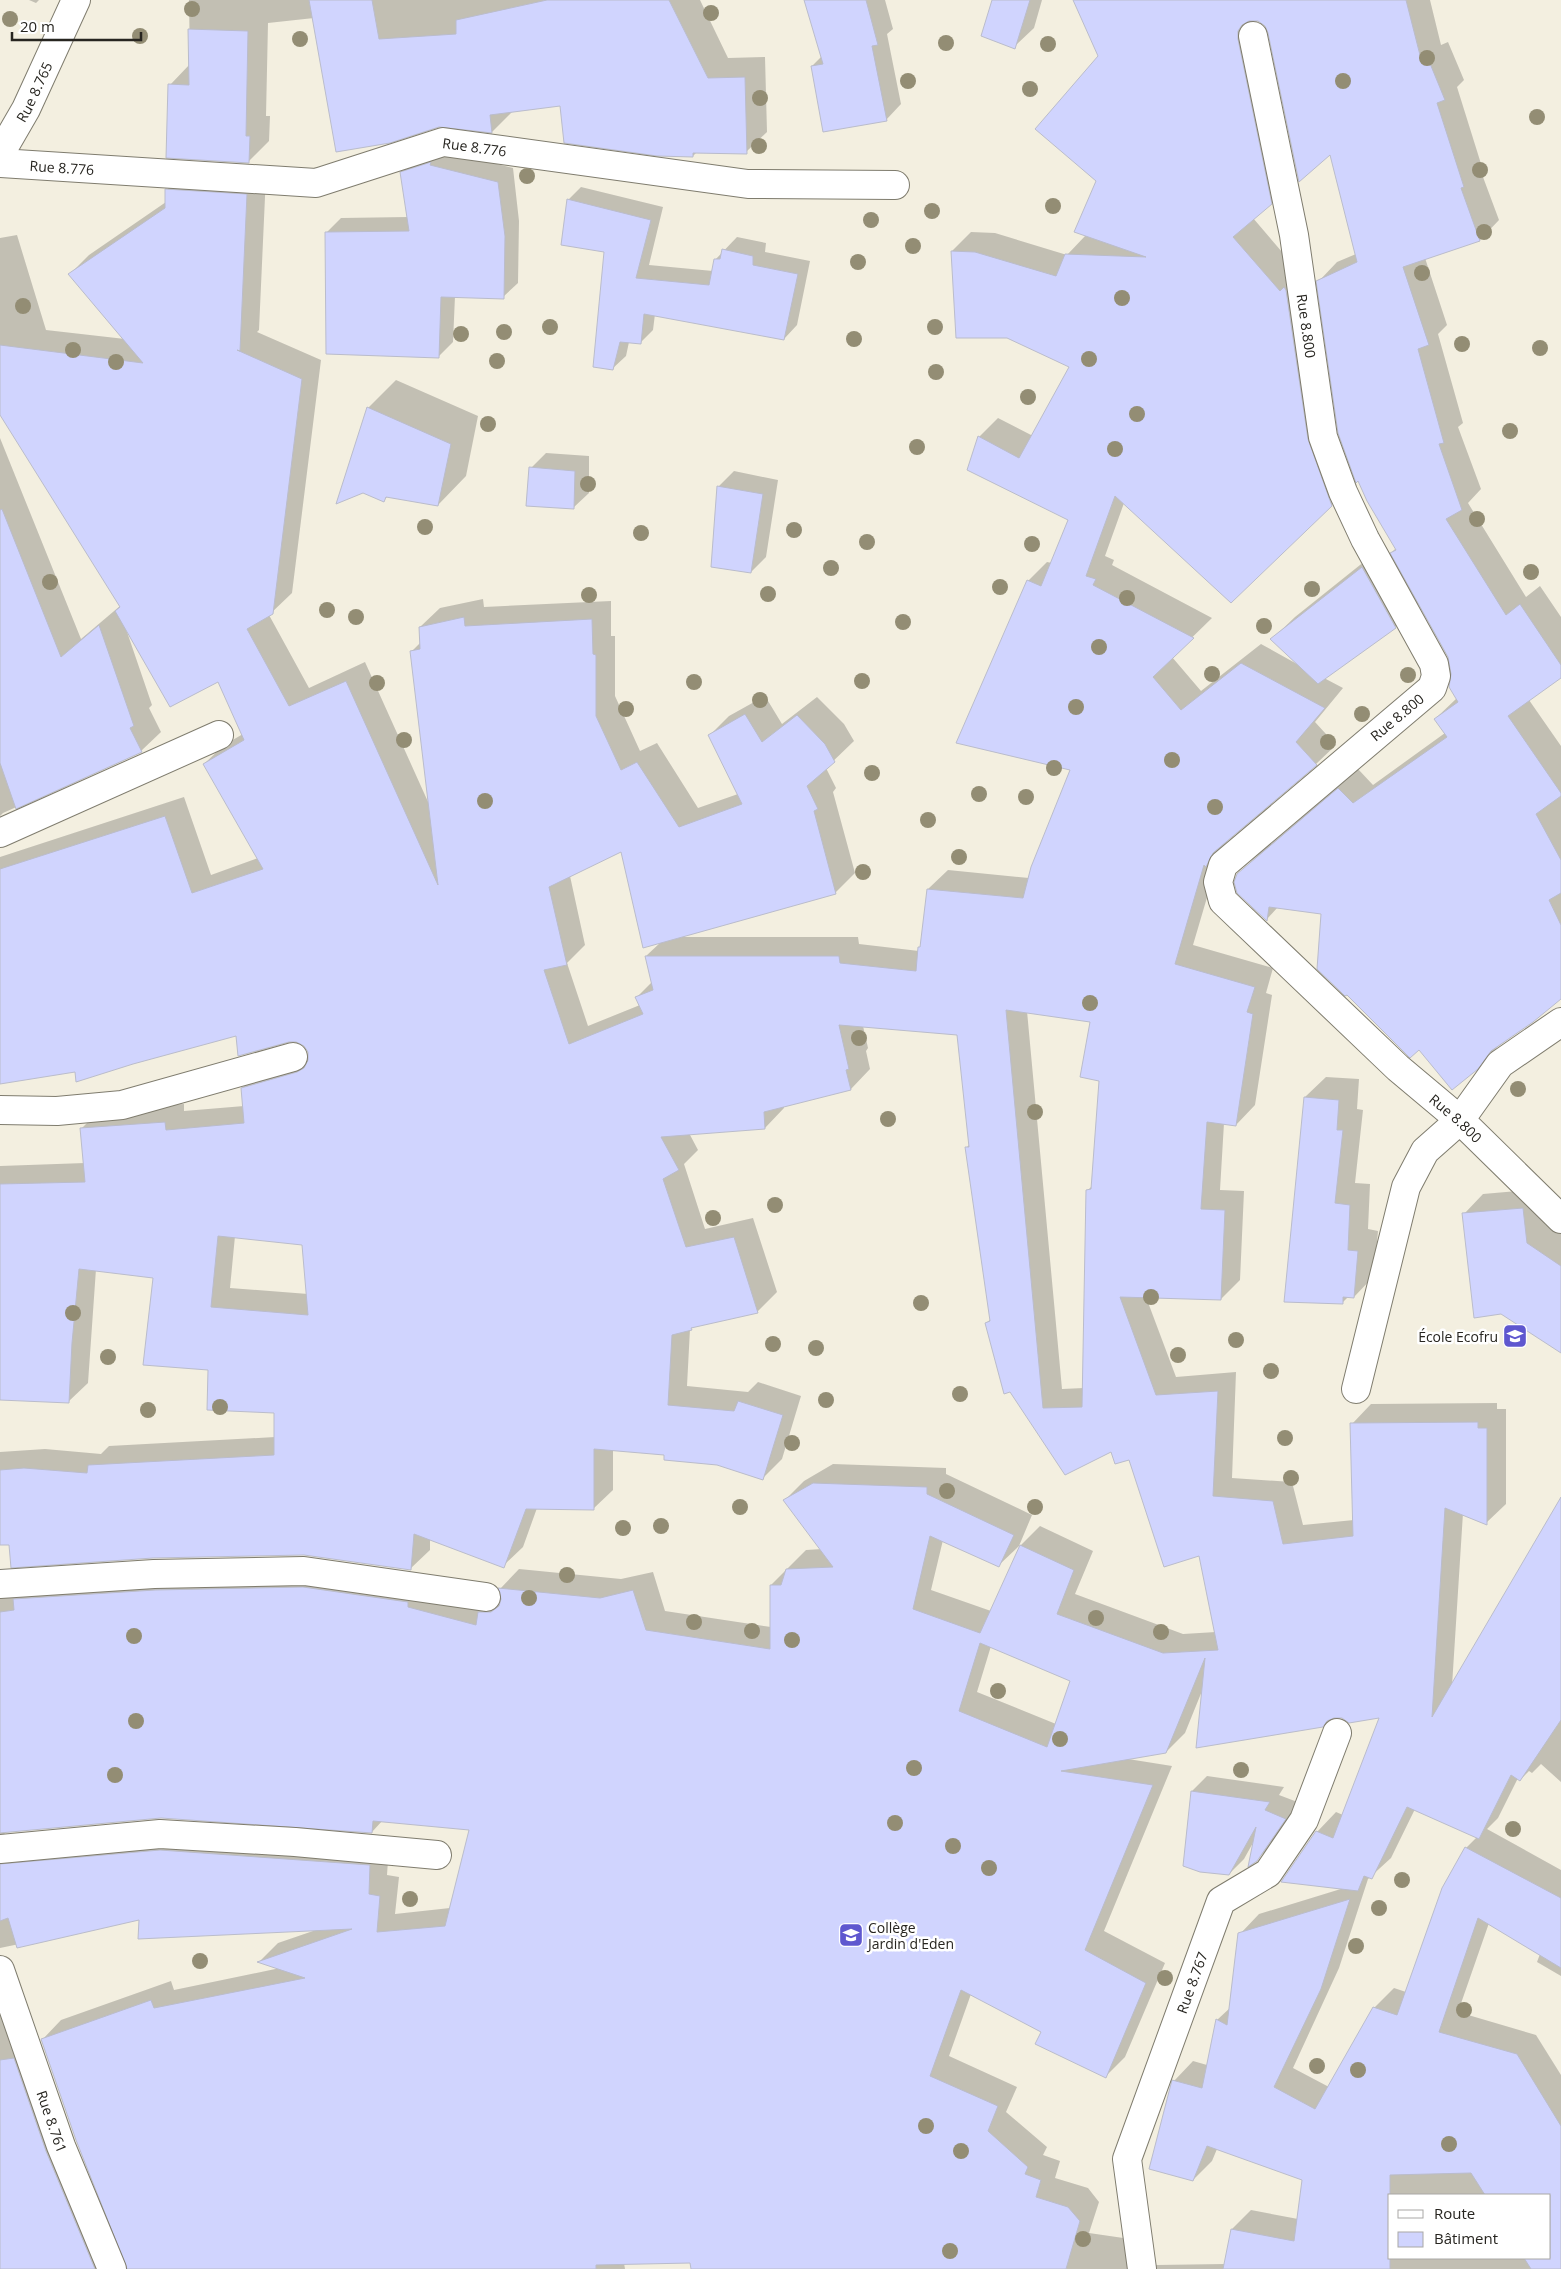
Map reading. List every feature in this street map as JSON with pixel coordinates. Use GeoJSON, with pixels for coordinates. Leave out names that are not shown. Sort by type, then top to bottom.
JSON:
{"type":"FeatureCollection","features":[{"type":"Feature","properties":{"kind":"street","name":"Rue 8.765"},"geometry":{"type":"LineString","coordinates":[[0,154],[26,109],[76,0]]}},
{"type":"Feature","properties":{"kind":"street","name":"Rue 8.800"},"geometry":{"type":"LineString","coordinates":[[1253,36],[1269,104],[1275,146],[1294,235],[1323,437],[1342,492],[1365,539],[1434,664],[1436,676],[1432,688],[1223,865],[1218,882],[1223,901],[1398,1068],[1460,1120],[1561,1219]]}},
{"type":"Feature","properties":{"kind":"street","name":"Rue 8.776"},"geometry":{"type":"LineString","coordinates":[[0,163],[316,183],[442,142],[748,184],[895,185]]}},
{"type":"Feature","properties":{"kind":"street"},"geometry":{"type":"LineString","coordinates":[[0,833],[219,734]]}},
{"type":"Feature","properties":{"kind":"street"},"geometry":{"type":"LineString","coordinates":[[1356,1389],[1406,1188],[1425,1151],[1460,1120],[1500,1064],[1561,1022]]}},
{"type":"Feature","properties":{"kind":"street"},"geometry":{"type":"LineString","coordinates":[[0,1110],[57,1111],[122,1105],[292,1058]]}},
{"type":"Feature","properties":{"kind":"street"},"geometry":{"type":"LineString","coordinates":[[0,1584],[154,1574],[304,1571],[486,1597]]}},
{"type":"Feature","properties":{"kind":"street","name":"Rue 8.767"},"geometry":{"type":"LineString","coordinates":[[1142,2269],[1127,2158],[1220,1901],[1268,1873],[1304,1820],[1338,1733]]}},
{"type":"Feature","properties":{"kind":"street"},"geometry":{"type":"LineString","coordinates":[[0,1849],[160,1834],[295,1842],[437,1855]]}},
{"type":"Feature","properties":{"kind":"street","name":"Rue 8.761"},"geometry":{"type":"LineString","coordinates":[[0,1970],[62,2146],[112,2269]]}},
{"type":"Feature","properties":{"kind":"building"},"geometry":{"type":"Polygon","coordinates":[[[309,0],[372,0],[379,39],[456,34],[456,20],[547,0],[669,0],[708,78],[745,77],[747,154],[693,153],[693,157],[657,156],[564,143],[560,106],[490,115],[492,133],[439,127],[390,143],[336,152],[309,0]]]}},
{"type":"Feature","properties":{"kind":"building"},"geometry":{"type":"Polygon","coordinates":[[[804,0],[866,0],[878,45],[872,46],[887,121],[823,132],[811,66],[823,64],[804,0]]]}},
{"type":"Feature","properties":{"kind":"building"},"geometry":{"type":"Polygon","coordinates":[[[992,0],[1030,0],[1015,49],[981,36],[992,0]]]}},
{"type":"Feature","properties":{"kind":"building"},"geometry":{"type":"Polygon","coordinates":[[[1073,0],[1406,0],[1422,63],[1429,61],[1445,100],[1437,103],[1464,187],[1461,188],[1480,241],[1403,267],[1429,345],[1418,349],[1444,443],[1439,444],[1462,510],[1446,519],[1506,615],[1520,604],[1561,665],[1561,678],[1508,716],[1561,793],[1561,796],[1536,814],[1561,860],[1561,893],[1549,900],[1561,925],[1561,999],[1533,1022],[1491,1051],[1478,1069],[1452,1090],[1419,1050],[1410,1058],[1347,995],[1345,996],[1317,969],[1321,914],[1269,907],[1267,921],[1237,893],[1234,882],[1237,874],[1338,788],[1353,803],[1447,737],[1434,719],[1458,702],[1449,687],[1451,674],[1448,657],[1390,553],[1396,550],[1367,501],[1358,481],[1356,483],[1338,433],[1316,281],[1357,262],[1330,155],[1299,182],[1268,33],[1265,26],[1258,21],[1249,21],[1242,25],[1238,31],[1238,39],[1272,204],[1233,237],[1280,291],[1284,287],[1286,290],[1308,439],[1332,506],[1231,603],[1115,496],[1086,576],[1096,579],[1093,585],[1194,638],[1153,677],[1181,710],[1241,663],[1325,708],[1296,742],[1317,765],[1213,853],[1206,867],[1204,865],[1175,964],[1255,987],[1247,1012],[1253,1014],[1236,1126],[1207,1122],[1201,1209],[1225,1210],[1221,1300],[1120,1297],[1156,1395],[1218,1391],[1213,1496],[1273,1501],[1283,1544],[1353,1536],[1350,1423],[1478,1422],[1478,1428],[1487,1428],[1487,1525],[1445,1508],[1432,1717],[1561,1497],[1561,1720],[1520,1781],[1511,1775],[1479,1839],[1407,1807],[1372,1879],[1364,1876],[1358,1891],[1281,1882],[1316,1831],[1333,1838],[1379,1718],[1349,1723],[1342,1718],[1334,1718],[1327,1721],[1323,1727],[1196,1748],[1205,1658],[1166,1753],[1061,1771],[1153,1785],[1085,1950],[1146,1983],[1106,2078],[1035,2044],[1041,2032],[961,1990],[930,2076],[998,2106],[988,2131],[1028,2167],[1025,2174],[1041,2180],[1036,2197],[1068,2207],[1080,2221],[1066,2269],[691,2269],[690,2263],[596,2265],[596,2269],[127,2269],[76,2140],[41,2039],[151,2000],[154,2008],[305,1978],[257,1962],[352,1929],[138,1939],[139,1920],[17,1948],[8,1918],[0,1921],[0,1864],[160,1850],[370,1865],[369,1894],[380,1896],[377,1932],[445,1926],[469,1830],[373,1821],[372,1833],[161,1818],[0,1833],[0,1612],[14,1610],[13,1599],[155,1590],[303,1587],[408,1602],[408,1607],[476,1625],[478,1612],[491,1612],[499,1606],[501,1599],[498,1588],[600,1598],[633,1590],[646,1630],[770,1649],[770,1585],[781,1585],[786,1569],[833,1567],[783,1500],[813,1483],[927,1487],[927,1494],[1014,1535],[999,1567],[930,1536],[913,1609],[980,1633],[1020,1545],[1074,1570],[1057,1614],[1163,1653],[1218,1650],[1199,1556],[1164,1567],[1129,1460],[1115,1464],[1111,1452],[1065,1475],[1010,1392],[1004,1394],[985,1323],[990,1321],[965,1147],[969,1147],[957,1035],[839,1025],[849,1069],[846,1070],[851,1090],[764,1112],[765,1129],[661,1137],[679,1170],[663,1179],[686,1247],[734,1237],[758,1313],[691,1328],[692,1330],[672,1335],[668,1405],[734,1411],[738,1401],[783,1415],[763,1480],[717,1465],[664,1460],[664,1455],[594,1449],[594,1510],[526,1509],[504,1568],[414,1534],[411,1570],[304,1555],[153,1558],[11,1568],[9,1545],[0,1545],[0,1470],[24,1468],[87,1473],[88,1465],[274,1455],[274,1413],[207,1410],[208,1370],[143,1365],[153,1278],[79,1269],[69,1403],[0,1400],[0,1184],[85,1182],[80,1128],[165,1122],[166,1130],[244,1123],[241,1088],[297,1072],[304,1068],[308,1060],[308,1052],[304,1046],[296,1042],[289,1042],[238,1056],[236,1036],[133,1064],[76,1082],[75,1072],[0,1084],[0,869],[165,816],[192,893],[263,869],[203,764],[244,740],[218,682],[170,707],[115,611],[120,607],[0,415],[0,345],[143,363],[68,274],[165,208],[165,189],[247,194],[240,351],[237,350],[302,379],[273,614],[247,629],[289,706],[346,681],[438,885],[410,651],[420,649],[419,627],[464,617],[465,626],[592,619],[593,654],[596,655],[596,716],[621,770],[637,762],[679,827],[742,804],[708,735],[745,714],[762,742],[797,715],[825,744],[835,762],[807,786],[818,809],[814,811],[836,894],[643,948],[621,852],[549,887],[567,965],[544,970],[569,1044],[643,1014],[635,997],[653,990],[645,956],[839,956],[840,963],[916,971],[927,889],[1023,898],[1031,867],[1070,770],[956,743],[1027,580],[1041,586],[1068,520],[967,470],[978,436],[1019,458],[1069,367],[1007,338],[956,338],[951,251],[975,252],[1056,276],[1065,254],[1146,257],[1074,232],[1096,181],[1035,129],[1098,56],[1073,0]],[[1006,1010],[1043,1408],[1082,1407],[1086,1190],[1091,1189],[1099,1081],[1080,1077],[1090,1022],[1006,1010]],[[218,1236],[211,1307],[308,1315],[302,1245],[218,1236]],[[980,1643],[959,1711],[1047,1747],[1070,1681],[980,1643]]]}},
{"type":"Feature","properties":{"kind":"building"},"geometry":{"type":"Polygon","coordinates":[[[188,29],[248,31],[246,136],[250,136],[249,163],[166,158],[168,84],[189,85],[188,29]]]}},
{"type":"Feature","properties":{"kind":"building"},"geometry":{"type":"Polygon","coordinates":[[[431,162],[430,165],[498,182],[505,236],[504,299],[441,297],[439,358],[326,354],[325,232],[409,231],[400,172],[431,162]]]}},
{"type":"Feature","properties":{"kind":"building"},"geometry":{"type":"Polygon","coordinates":[[[567,199],[651,220],[636,278],[709,285],[714,259],[720,259],[722,249],[753,256],[753,265],[798,274],[784,340],[644,314],[641,344],[620,342],[613,370],[593,367],[604,252],[561,245],[567,199]]]}},
{"type":"Feature","properties":{"kind":"building"},"geometry":{"type":"Polygon","coordinates":[[[367,407],[451,444],[438,506],[386,497],[384,502],[363,493],[336,504],[367,407]]]}},
{"type":"Feature","properties":{"kind":"building"},"geometry":{"type":"Polygon","coordinates":[[[529,467],[575,471],[574,509],[526,506],[529,467]]]}},
{"type":"Feature","properties":{"kind":"building"},"geometry":{"type":"Polygon","coordinates":[[[717,486],[763,494],[751,573],[711,567],[717,486]]]}},
{"type":"Feature","properties":{"kind":"building"},"geometry":{"type":"Polygon","coordinates":[[[2,509],[61,657],[99,625],[134,726],[130,728],[142,752],[16,809],[0,763],[0,510],[2,509]]]}},
{"type":"Feature","properties":{"kind":"building"},"geometry":{"type":"Polygon","coordinates":[[[1362,567],[1396,628],[1318,684],[1270,639],[1362,567]]]}},
{"type":"Feature","properties":{"kind":"building"},"geometry":{"type":"Polygon","coordinates":[[[1304,1097],[1339,1100],[1337,1130],[1343,1130],[1335,1203],[1350,1205],[1348,1250],[1358,1251],[1354,1298],[1343,1297],[1343,1304],[1284,1302],[1304,1097]]]}},
{"type":"Feature","properties":{"kind":"building"},"geometry":{"type":"Polygon","coordinates":[[[1523,1208],[1527,1243],[1561,1266],[1561,1353],[1501,1314],[1474,1318],[1462,1213],[1523,1208]]]}},
{"type":"Feature","properties":{"kind":"building"},"geometry":{"type":"Polygon","coordinates":[[[1191,1791],[1270,1802],[1265,1810],[1286,1819],[1257,1861],[1248,1867],[1256,1827],[1229,1875],[1200,1872],[1183,1866],[1191,1791]]]}},
{"type":"Feature","properties":{"kind":"building"},"geometry":{"type":"Polygon","coordinates":[[[1465,1847],[1561,1898],[1561,1968],[1478,1918],[1439,2032],[1517,2054],[1561,2126],[1561,2269],[1531,2269],[1525,2259],[1551,2259],[1551,2194],[1484,2194],[1471,2173],[1390,2175],[1390,2194],[1388,2194],[1388,2259],[1390,2259],[1390,2269],[1223,2269],[1231,2229],[1294,2241],[1302,2180],[1207,2146],[1193,2181],[1149,2169],[1172,2080],[1202,2088],[1216,2019],[1227,2025],[1238,1933],[1350,1899],[1321,1989],[1274,2087],[1315,2109],[1373,2007],[1397,2015],[1442,1888],[1465,1847]]]}},
{"type":"Feature","properties":{"kind":"building"},"geometry":{"type":"Polygon","coordinates":[[[14,2058],[46,2151],[95,2269],[0,2269],[0,2060],[14,2058]]]}},
{"type":"Feature","properties":{"kind":"place","name":"École Ecofru"},"geometry":{"type":"Point","coordinates":[1515,1336]}},
{"type":"Feature","properties":{"kind":"place","name":"Collège Jardin d'Eden"},"geometry":{"type":"Point","coordinates":[851,1935]}}]}
